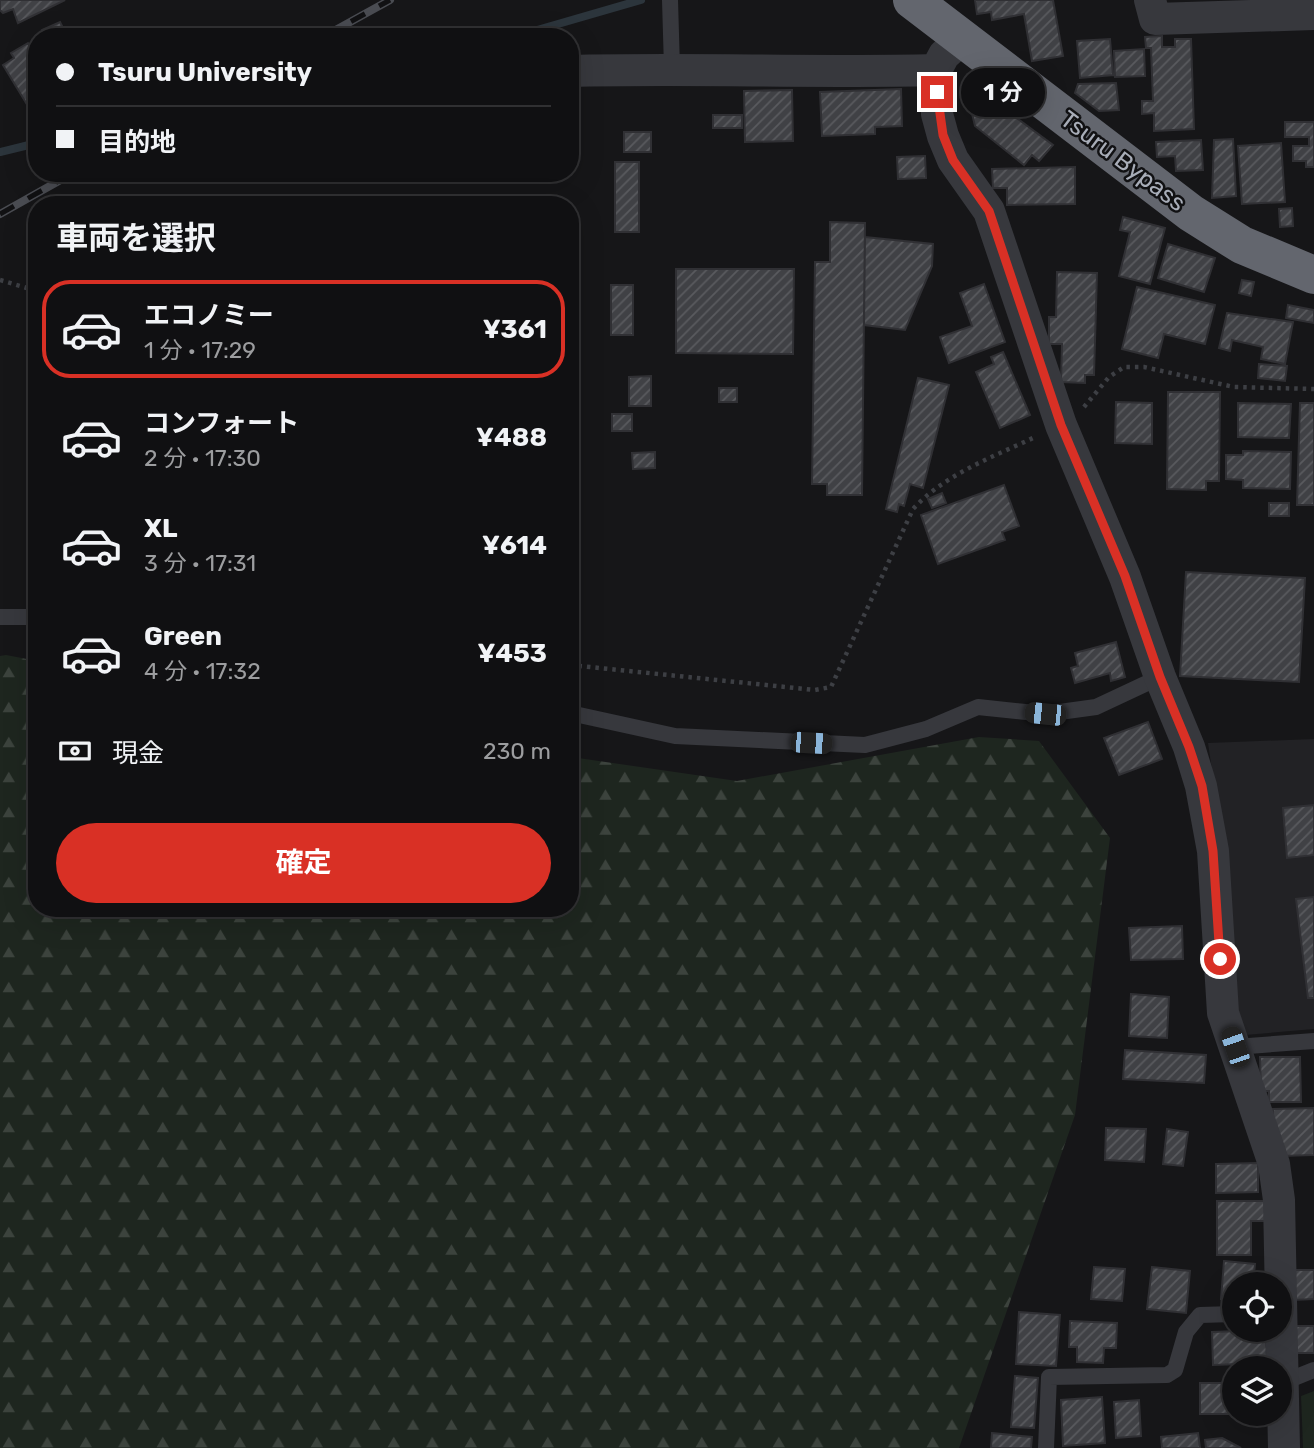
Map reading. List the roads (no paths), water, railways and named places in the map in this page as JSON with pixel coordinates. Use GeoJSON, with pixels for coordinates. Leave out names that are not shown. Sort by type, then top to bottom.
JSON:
{"type":"FeatureCollection","features":[{"type":"Feature","properties":{"kind":"highway","name":"Tsuru Bypass"},"geometry":{"type":"LineString","coordinates":[[912,0],[1191,214],[1242,245],[1314,275]]}},
{"type":"Feature","properties":{"kind":"street"},"geometry":{"type":"LineString","coordinates":[[1150,0],[1155,19],[1314,14]]}},
{"type":"Feature","properties":{"kind":"street"},"geometry":{"type":"LineString","coordinates":[[962,39],[944,55],[936,71],[937,114],[943,135],[953,160],[989,211],[1061,425],[1125,576],[1202,786],[1213,851],[1223,1013],[1274,1164],[1279,1200],[1280,1272]]}},
{"type":"Feature","properties":{"kind":"street"},"geometry":{"type":"LineString","coordinates":[[579,71],[672,68],[825,73],[936,71]]}},
{"type":"Feature","properties":{"kind":"street"},"geometry":{"type":"LineString","coordinates":[[1284,1426],[1284,1448]]}},
{"type":"Feature","properties":{"kind":"lane"},"geometry":{"type":"LineString","coordinates":[[670,2],[672,68]]}},
{"type":"Feature","properties":{"kind":"lane"},"geometry":{"type":"LineString","coordinates":[[0,617],[28,617]]}},
{"type":"Feature","properties":{"kind":"lane"},"geometry":{"type":"LineString","coordinates":[[579,715],[675,736],[865,745],[926,729],[978,707],[1045,714],[1096,707],[1160,677]]}},
{"type":"Feature","properties":{"kind":"lane"},"geometry":{"type":"LineString","coordinates":[[1235,1047],[1314,1041]]}},
{"type":"Feature","properties":{"kind":"lane"},"geometry":{"type":"LineString","coordinates":[[1046,1448],[1049,1377],[1167,1375],[1175,1370],[1186,1332],[1200,1315],[1222,1314]]}},
{"type":"Feature","properties":{"kind":"lane"},"geometry":{"type":"LineString","coordinates":[[1292,1379],[1314,1370]]}},
{"type":"Feature","properties":{"kind":"waterway"},"geometry":{"type":"LineString","coordinates":[[544,28],[641,0]]}},
{"type":"Feature","properties":{"kind":"waterway"},"geometry":{"type":"LineString","coordinates":[[0,152],[28,145]]}},
{"type":"Feature","properties":{"kind":"railway"},"geometry":{"type":"LineString","coordinates":[[339,28],[390,0]]}},
{"type":"Feature","properties":{"kind":"railway"},"geometry":{"type":"LineString","coordinates":[[32,196],[57,182]]}},
{"type":"Feature","properties":{"kind":"railway"},"geometry":{"type":"LineString","coordinates":[[0,214],[28,198]]}}]}
